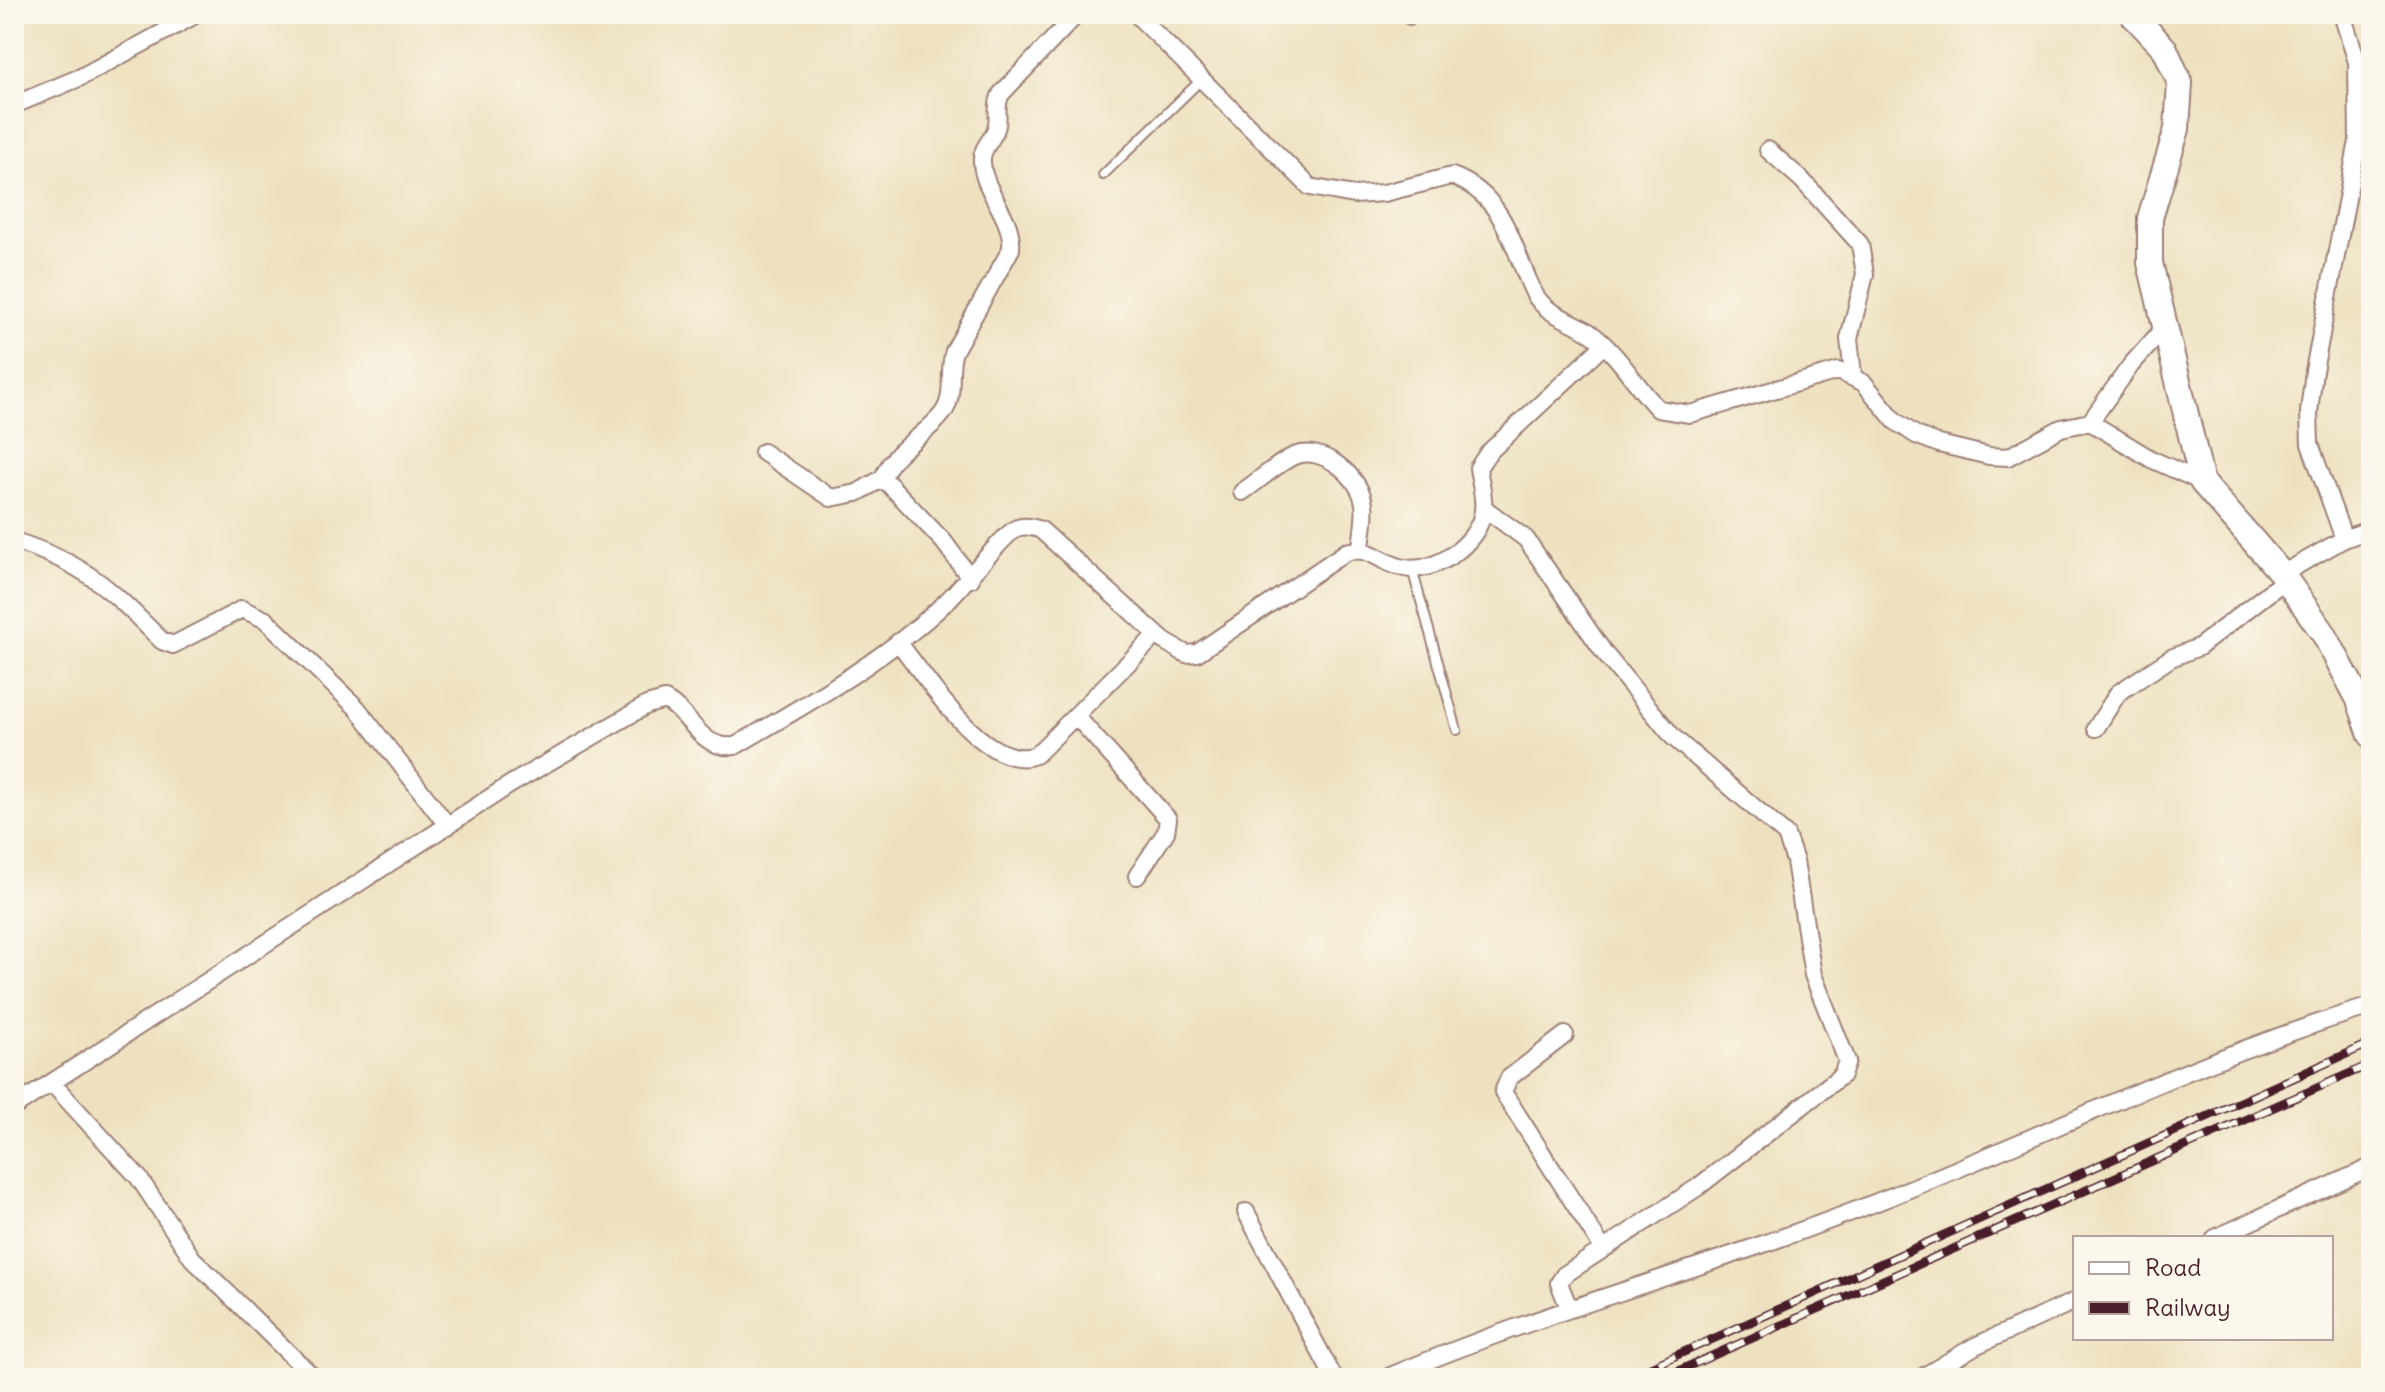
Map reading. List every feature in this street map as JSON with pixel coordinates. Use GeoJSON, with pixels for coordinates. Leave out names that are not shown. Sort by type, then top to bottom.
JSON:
{"type":"FeatureCollection","features":[{"type":"Feature","properties":{"kind":"main road"},"geometry":{"type":"LineString","coordinates":[[2132,14],[2165,49],[2180,83],[2177,129],[2150,218],[2150,263],[2202,482],[2284,577],[2341,663],[2371,735]]}},
{"type":"Feature","properties":{"kind":"street"},"geometry":{"type":"LineString","coordinates":[[14,105],[81,77],[197,14]]}},
{"type":"Feature","properties":{"kind":"street"},"geometry":{"type":"LineString","coordinates":[[763,452],[831,498],[857,493],[883,478],[887,467],[905,447],[945,410],[950,397],[949,364],[954,351],[1011,249],[1012,236],[983,169],[984,148],[997,125],[996,104],[1001,94],[1077,14]]}},
{"type":"Feature","properties":{"kind":"street"},"geometry":{"type":"LineString","coordinates":[[1136,14],[1310,187],[1354,195],[1384,193],[1441,177],[1452,176],[1464,180],[1508,226],[1534,293],[1544,307],[1593,334],[1658,409],[1674,414],[1690,414],[1838,371],[1853,375],[1864,383],[1895,421],[1916,435],[1989,456],[2008,457],[2061,428],[2090,422],[2131,365],[2166,326]]}},
{"type":"Feature","properties":{"kind":"street"},"geometry":{"type":"LineString","coordinates":[[2342,14],[2357,62],[2365,146],[2309,412],[2310,444],[2344,539]]}},
{"type":"Feature","properties":{"kind":"street"},"geometry":{"type":"LineString","coordinates":[[1768,150],[1802,180],[1860,244],[1865,274],[1849,339],[1853,375]]}},
{"type":"Feature","properties":{"kind":"street"},"geometry":{"type":"LineString","coordinates":[[1361,548],[1385,561],[1412,568],[1427,567],[1466,543],[1480,527],[1484,508],[1478,468],[1481,461],[1604,345]]}},
{"type":"Feature","properties":{"kind":"street"},"geometry":{"type":"LineString","coordinates":[[2090,422],[2151,459],[2202,482]]}},
{"type":"Feature","properties":{"kind":"street"},"geometry":{"type":"LineString","coordinates":[[1242,492],[1294,456],[1307,453],[1323,457],[1337,465],[1361,492],[1364,504],[1361,548]]}},
{"type":"Feature","properties":{"kind":"street"},"geometry":{"type":"LineString","coordinates":[[883,478],[944,542],[971,579]]}},
{"type":"Feature","properties":{"kind":"street"},"geometry":{"type":"LineString","coordinates":[[1484,508],[1526,539],[1605,654],[1673,737],[1786,835],[1795,861],[1813,975],[1847,1061],[1842,1075],[1698,1187],[1560,1279],[1569,1308]]}},
{"type":"Feature","properties":{"kind":"street"},"geometry":{"type":"LineString","coordinates":[[14,1107],[448,826],[647,705],[665,700],[703,737],[723,748],[735,746],[830,689],[898,642],[971,579],[1007,535],[1019,527],[1032,526],[1177,651],[1197,653],[1329,563],[1361,548]]}},
{"type":"Feature","properties":{"kind":"street"},"geometry":{"type":"LineString","coordinates":[[2096,728],[2118,693],[2171,658],[2199,647],[2284,577],[2344,539],[2371,529]]}},
{"type":"Feature","properties":{"kind":"street"},"geometry":{"type":"LineString","coordinates":[[14,541],[55,554],[80,567],[107,586],[162,641],[173,645],[242,609],[266,620],[357,708],[448,826]]}},
{"type":"Feature","properties":{"kind":"street"},"geometry":{"type":"LineString","coordinates":[[898,642],[957,718],[989,745],[1028,758],[1036,755],[1156,635]]}},
{"type":"Feature","properties":{"kind":"street"},"geometry":{"type":"LineString","coordinates":[[1076,716],[1168,819],[1166,832],[1137,876]]}},
{"type":"Feature","properties":{"kind":"street"},"geometry":{"type":"LineString","coordinates":[[1386,1378],[1569,1308],[1737,1255],[1868,1206],[2232,1052],[2371,1006]]}},
{"type":"Feature","properties":{"kind":"street"},"geometry":{"type":"LineString","coordinates":[[1565,1035],[1509,1078],[1503,1092],[1603,1249]]}},
{"type":"Feature","properties":{"kind":"street"},"geometry":{"type":"LineString","coordinates":[[52,1083],[139,1178],[192,1258],[314,1378]]}},
{"type":"Feature","properties":{"kind":"street"},"geometry":{"type":"LineString","coordinates":[[2219,1236],[2371,1167]]}},
{"type":"Feature","properties":{"kind":"street"},"geometry":{"type":"LineString","coordinates":[[1246,1212],[1334,1378]]}},
{"type":"Feature","properties":{"kind":"street"},"geometry":{"type":"LineString","coordinates":[[1921,1378],[1975,1346],[2073,1302]]}},
{"type":"Feature","properties":{"kind":"lane"},"geometry":{"type":"LineString","coordinates":[[1103,175],[1201,80]]}},
{"type":"Feature","properties":{"kind":"lane"},"geometry":{"type":"LineString","coordinates":[[1412,568],[1457,730]]}},
{"type":"Feature","properties":{"kind":"railway"},"geometry":{"type":"LineString","coordinates":[[1626,1378],[2371,1043]]}},
{"type":"Feature","properties":{"kind":"railway"},"geometry":{"type":"LineString","coordinates":[[1662,1378],[2371,1064]]}}]}
